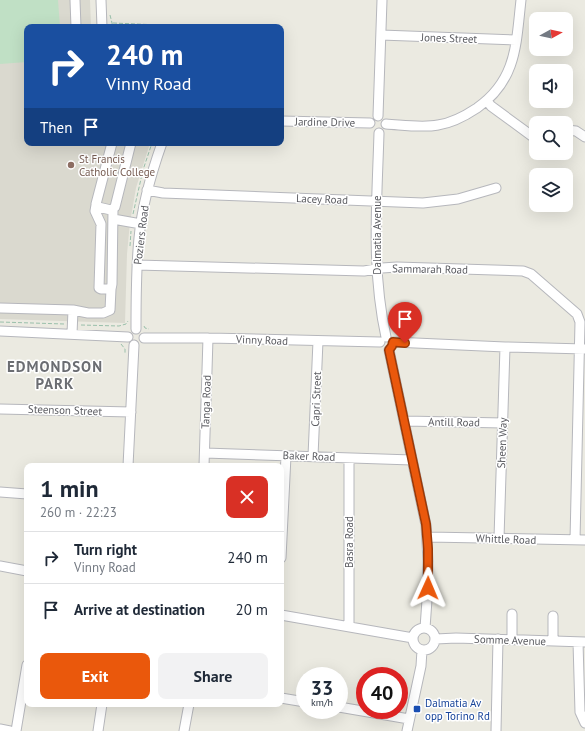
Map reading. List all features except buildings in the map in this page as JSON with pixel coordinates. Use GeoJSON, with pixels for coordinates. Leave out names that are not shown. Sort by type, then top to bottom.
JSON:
{"type":"FeatureCollection","features":[{"type":"Feature","properties":{"kind":"street"},"geometry":{"type":"LineString","coordinates":[[75,0],[76,24]]}},
{"type":"Feature","properties":{"kind":"street"},"geometry":{"type":"LineString","coordinates":[[101,0],[102,24]]}},
{"type":"Feature","properties":{"kind":"street"},"geometry":{"type":"LineString","coordinates":[[378,116],[382,0]]}},
{"type":"Feature","properties":{"kind":"street"},"geometry":{"type":"LineString","coordinates":[[386,124],[439,125],[462,118],[487,101],[498,88],[507,74],[511,64],[516,40],[521,0]]}},
{"type":"Feature","properties":{"kind":"street","name":"Jones Street"},"geometry":{"type":"LineString","coordinates":[[381,35],[516,40]]}},
{"type":"Feature","properties":{"kind":"street"},"geometry":{"type":"LineString","coordinates":[[487,101],[491,106],[529,134]]}},
{"type":"Feature","properties":{"kind":"street"},"geometry":{"type":"LineString","coordinates":[[378,116],[384,118],[386,124],[384,130],[379,133],[371,129],[370,123],[373,118],[378,116]]}},
{"type":"Feature","properties":{"kind":"street","name":"Jardine Drive"},"geometry":{"type":"LineString","coordinates":[[284,121],[370,123]]}},
{"type":"Feature","properties":{"kind":"street"},"geometry":{"type":"LineString","coordinates":[[573,130],[585,137]]}},
{"type":"Feature","properties":{"kind":"street","name":"Dalmatia Avenue"},"geometry":{"type":"LineString","coordinates":[[379,133],[376,269],[380,307],[428,537],[428,600],[425,628]]}},
{"type":"Feature","properties":{"kind":"street"},"geometry":{"type":"LineString","coordinates":[[111,146],[95,211],[101,224],[99,288],[111,289]]}},
{"type":"Feature","properties":{"kind":"street"},"geometry":{"type":"LineString","coordinates":[[0,308],[73,310],[88,313],[107,312],[110,310],[113,214],[128,146]]}},
{"type":"Feature","properties":{"kind":"street","name":"Poziers Road"},"geometry":{"type":"LineString","coordinates":[[139,326],[137,265],[141,224],[147,190],[161,146]]}},
{"type":"Feature","properties":{"kind":"street","name":"Lacey Road"},"geometry":{"type":"LineString","coordinates":[[147,190],[163,193],[423,203],[458,199],[496,188]]}},
{"type":"Feature","properties":{"kind":"street"},"geometry":{"type":"LineString","coordinates":[[96,205],[109,210],[113,214],[141,224]]}},
{"type":"Feature","properties":{"kind":"street","name":"Sammarah Road"},"geometry":{"type":"LineString","coordinates":[[137,265],[364,271],[397,267],[523,271],[529,273],[577,314],[580,322],[582,349],[575,540]]}},
{"type":"Feature","properties":{"kind":"street"},"geometry":{"type":"LineString","coordinates":[[72,334],[73,310]]}},
{"type":"Feature","properties":{"kind":"street"},"geometry":{"type":"LineString","coordinates":[[139,326],[144,338],[140,344],[134,345],[129,341],[128,337],[129,332],[139,326]]}},
{"type":"Feature","properties":{"kind":"street"},"geometry":{"type":"LineString","coordinates":[[0,330],[128,337]]}},
{"type":"Feature","properties":{"kind":"street","name":"Vinny Road"},"geometry":{"type":"LineString","coordinates":[[144,338],[208,338],[582,349]]}},
{"type":"Feature","properties":{"kind":"street","name":"Tanga Road"},"geometry":{"type":"LineString","coordinates":[[204,463],[208,338]]}},
{"type":"Feature","properties":{"kind":"street","name":"Capri Street"},"geometry":{"type":"LineString","coordinates":[[314,456],[318,342]]}},
{"type":"Feature","properties":{"kind":"street"},"geometry":{"type":"LineString","coordinates":[[128,463],[134,345]]}},
{"type":"Feature","properties":{"kind":"street","name":"Sheen Way"},"geometry":{"type":"LineString","coordinates":[[499,538],[505,347]]}},
{"type":"Feature","properties":{"kind":"street","name":"Steenson Street"},"geometry":{"type":"LineString","coordinates":[[0,409],[131,412]]}},
{"type":"Feature","properties":{"kind":"street","name":"Antill Road"},"geometry":{"type":"LineString","coordinates":[[404,421],[503,424]]}},
{"type":"Feature","properties":{"kind":"street","name":"Baker Road"},"geometry":{"type":"LineString","coordinates":[[205,453],[412,460]]}},
{"type":"Feature","properties":{"kind":"street"},"geometry":{"type":"LineString","coordinates":[[284,497],[286,456]]}},
{"type":"Feature","properties":{"kind":"street","name":"Basra Road"},"geometry":{"type":"LineString","coordinates":[[349,458],[349,626]]}},
{"type":"Feature","properties":{"kind":"street"},"geometry":{"type":"LineString","coordinates":[[0,492],[24,494]]}},
{"type":"Feature","properties":{"kind":"street","name":"Whittle Road"},"geometry":{"type":"LineString","coordinates":[[428,537],[585,540]]}},
{"type":"Feature","properties":{"kind":"street"},"geometry":{"type":"LineString","coordinates":[[0,566],[24,570]]}},
{"type":"Feature","properties":{"kind":"street"},"geometry":{"type":"LineString","coordinates":[[512,614],[512,640]]}},
{"type":"Feature","properties":{"kind":"street"},"geometry":{"type":"LineString","coordinates":[[284,615],[413,638]]}},
{"type":"Feature","properties":{"kind":"street"},"geometry":{"type":"LineString","coordinates":[[552,616],[553,641]]}},
{"type":"Feature","properties":{"kind":"street"},"geometry":{"type":"LineString","coordinates":[[425,628],[433,631],[436,639],[431,648],[422,650],[416,647],[413,638],[417,630],[425,628]]}},
{"type":"Feature","properties":{"kind":"street","name":"Somme Avenue"},"geometry":{"type":"LineString","coordinates":[[436,639],[450,638],[582,642]]}},
{"type":"Feature","properties":{"kind":"street"},"geometry":{"type":"LineString","coordinates":[[496,731],[498,639]]}},
{"type":"Feature","properties":{"kind":"street"},"geometry":{"type":"LineString","coordinates":[[582,642],[580,712],[585,724]]}},
{"type":"Feature","properties":{"kind":"street"},"geometry":{"type":"LineString","coordinates":[[407,731],[421,666],[422,650]]}},
{"type":"Feature","properties":{"kind":"street"},"geometry":{"type":"LineString","coordinates":[[16,731],[24,683]]}},
{"type":"Feature","properties":{"kind":"street"},"geometry":{"type":"LineString","coordinates":[[284,698],[296,700]]}},
{"type":"Feature","properties":{"kind":"street"},"geometry":{"type":"LineString","coordinates":[[98,731],[102,707]]}},
{"type":"Feature","properties":{"kind":"street"},"geometry":{"type":"LineString","coordinates":[[184,731],[188,707]]}},
{"type":"Feature","properties":{"kind":"street"},"geometry":{"type":"LineString","coordinates":[[348,709],[409,719]]}},
{"type":"Feature","properties":{"kind":"street"},"geometry":{"type":"LineString","coordinates":[[0,730],[10,731]]}},
{"type":"Feature","properties":{"kind":"path"},"geometry":{"type":"LineString","coordinates":[[110,14],[113,23],[136,24]]}},
{"type":"Feature","properties":{"kind":"path"},"geometry":{"type":"LineString","coordinates":[[139,326],[149,329]]}},
{"type":"Feature","properties":{"kind":"path"},"geometry":{"type":"LineString","coordinates":[[119,343],[125,349],[125,356]]}},
{"type":"Feature","properties":{"kind":"shaded area","name":"St Francis Catholic College"},"geometry":{"type":"Polygon","coordinates":[[[0,0],[90,0],[91,24],[24,24],[24,146],[149,146],[136,188],[130,222],[127,254],[125,323],[0,319],[0,0]]]}},
{"type":"Feature","properties":{"kind":"green space"},"geometry":{"type":"Polygon","coordinates":[[[0,0],[58,0],[60,24],[24,24],[24,62],[0,64],[0,0]]]}},
{"type":"Feature","properties":{"kind":"place","name":"St Francis Catholic College"},"geometry":{"type":"Point","coordinates":[71,165]}},
{"type":"Feature","properties":{"kind":"place","name":"Dalmatia Av opp Torino Rd"},"geometry":{"type":"Point","coordinates":[417,709]}},
{"type":"Feature","properties":{"kind":"district","name":"EDMONDSON PARK"},"geometry":{"type":"Point","coordinates":[55,376]}},
{"type":"Feature","properties":{"kind":"route"},"geometry":{"type":"LineString","coordinates":[[405,343],[393,342],[389,350],[426,524],[428,537],[428,588]]}}]}
